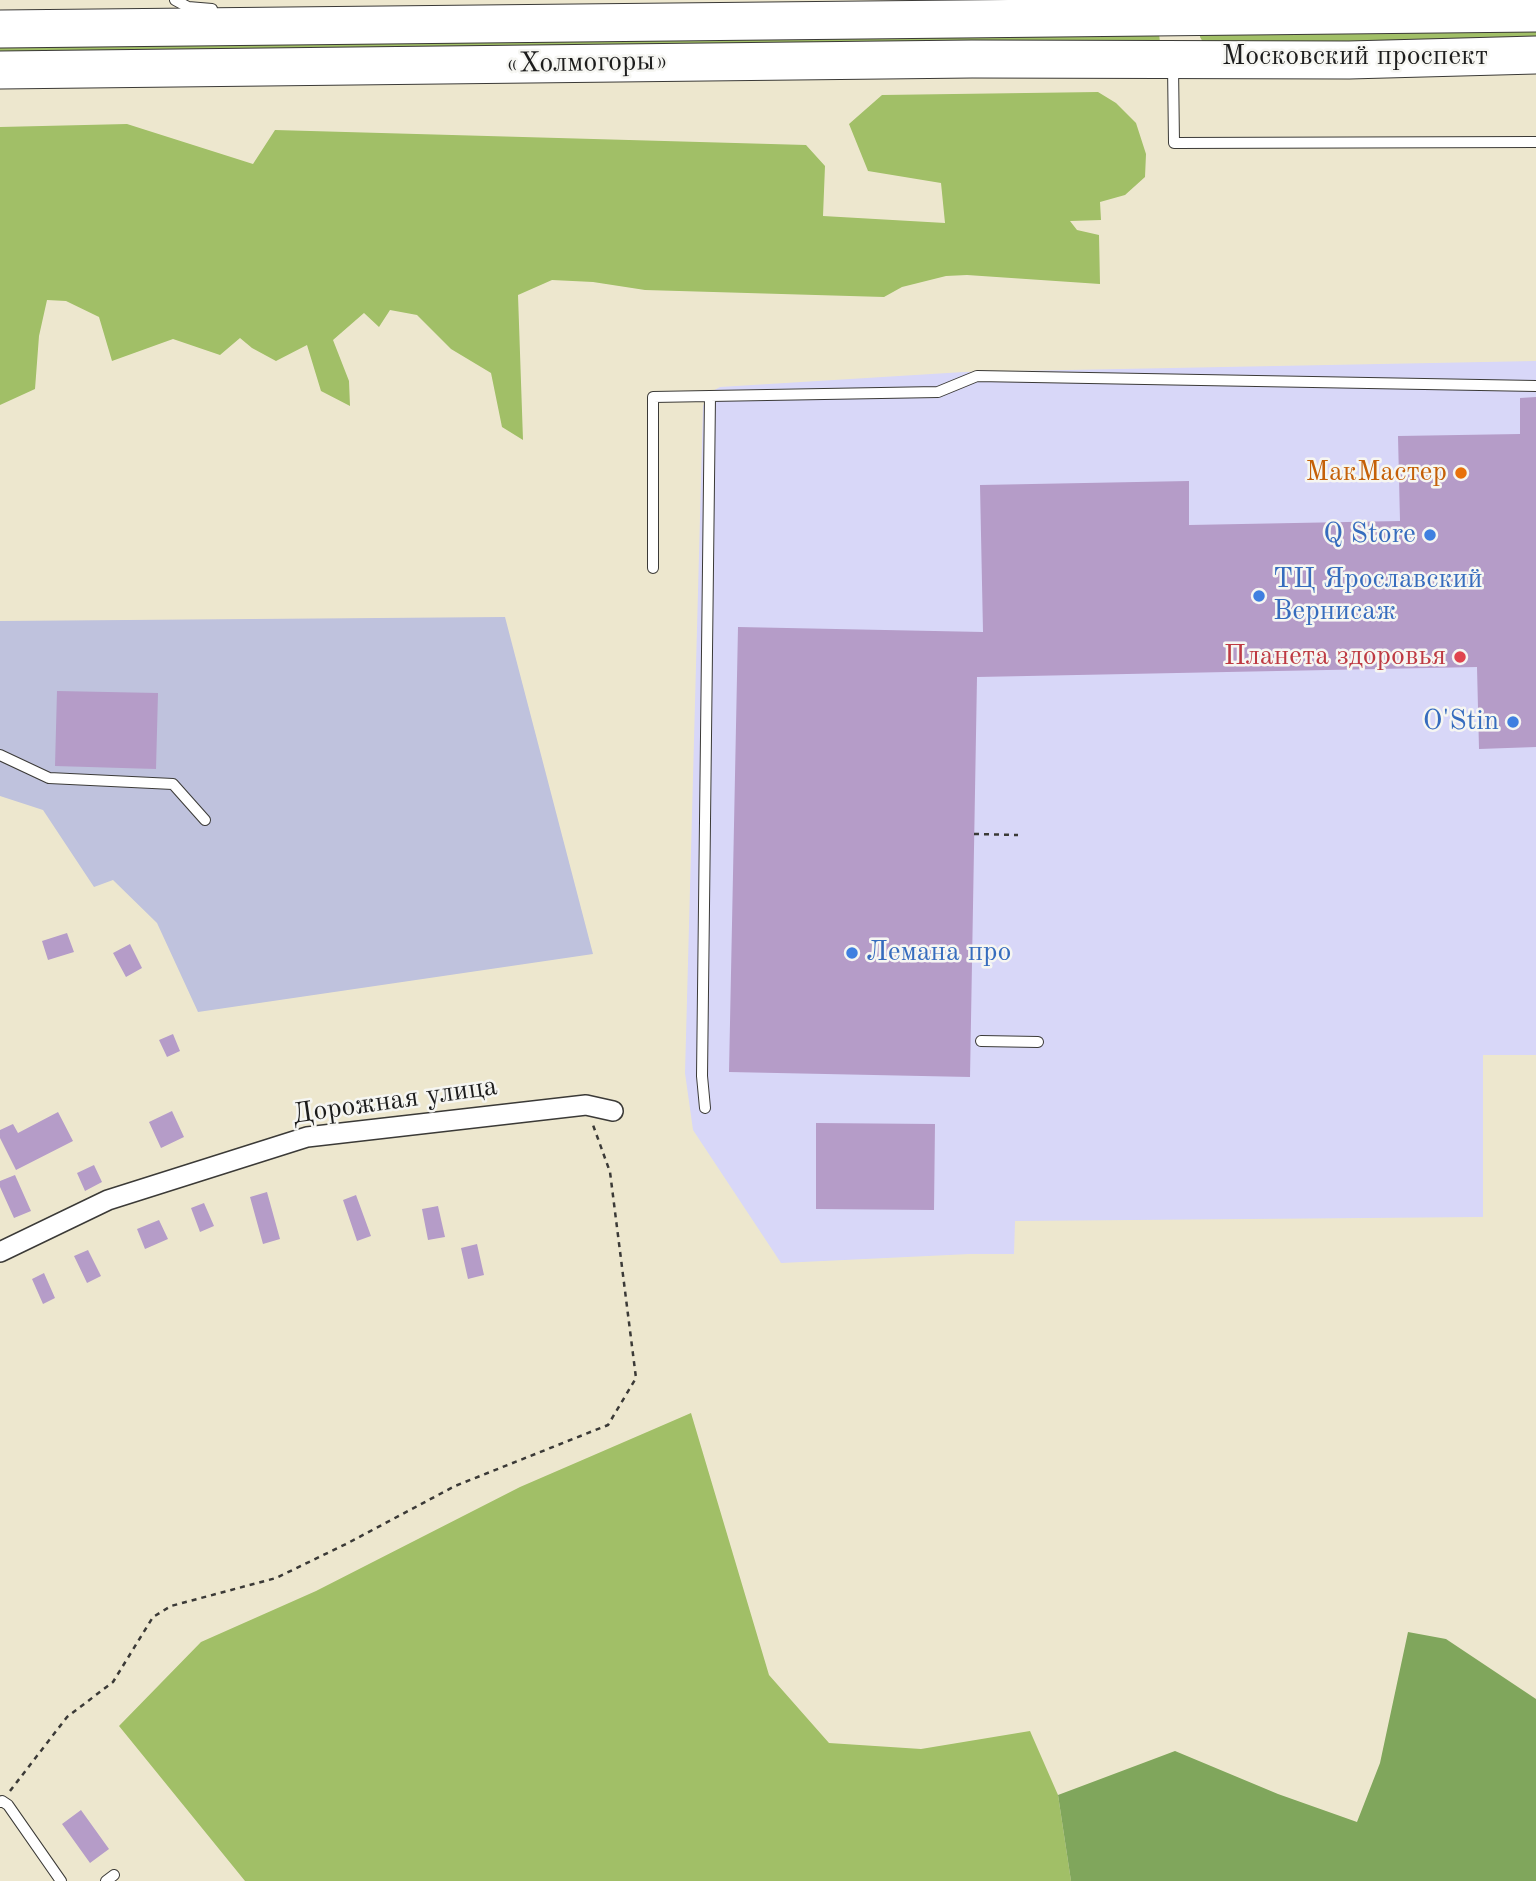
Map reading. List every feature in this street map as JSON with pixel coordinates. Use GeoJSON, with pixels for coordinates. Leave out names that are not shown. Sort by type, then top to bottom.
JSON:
{"type":"FeatureCollection","features":[{"type":"Feature","properties":{"kind":"highway","name":"Московский проспект"},"geometry":{"type":"LineString","coordinates":[[1168,8],[1536,13]]}},
{"type":"Feature","properties":{"kind":"highway","name":"«Холмогоры»"},"geometry":{"type":"LineString","coordinates":[[0,29],[330,20],[1168,8]]}},
{"type":"Feature","properties":{"kind":"highway","name":"Московский проспект"},"geometry":{"type":"LineString","coordinates":[[1173,58],[1349,60],[1536,55]]}},
{"type":"Feature","properties":{"kind":"highway","name":"«Холмогоры»"},"geometry":{"type":"LineString","coordinates":[[0,70],[1173,58]]}},
{"type":"Feature","properties":{"kind":"street"},"geometry":{"type":"LineString","coordinates":[[1168,8],[1173,58]]}},
{"type":"Feature","properties":{"kind":"street","name":"Дорожная улица"},"geometry":{"type":"LineString","coordinates":[[0,1252],[108,1200],[307,1137],[586,1105],[612,1111]]}},
{"type":"Feature","properties":{"kind":"lane"},"geometry":{"type":"LineString","coordinates":[[175,0],[188,7],[227,10]]}},
{"type":"Feature","properties":{"kind":"lane"},"geometry":{"type":"LineString","coordinates":[[1173,58],[1174,143],[1536,142]]}},
{"type":"Feature","properties":{"kind":"lane"},"geometry":{"type":"LineString","coordinates":[[653,568],[653,397],[938,392],[977,376],[1536,386]]}},
{"type":"Feature","properties":{"kind":"lane"},"geometry":{"type":"LineString","coordinates":[[705,1108],[702,1076],[710,396]]}},
{"type":"Feature","properties":{"kind":"lane"},"geometry":{"type":"LineString","coordinates":[[0,755],[49,778],[173,784],[205,820]]}},
{"type":"Feature","properties":{"kind":"lane"},"geometry":{"type":"LineString","coordinates":[[981,1041],[1038,1042]]}},
{"type":"Feature","properties":{"kind":"lane"},"geometry":{"type":"LineString","coordinates":[[1,1802],[8,1805],[61,1881]]}},
{"type":"Feature","properties":{"kind":"path"},"geometry":{"type":"LineString","coordinates":[[974,834],[1018,835]]}},
{"type":"Feature","properties":{"kind":"path"},"geometry":{"type":"LineString","coordinates":[[1,1802],[67,1717],[113,1682],[153,1617],[171,1606],[276,1578],[455,1486],[608,1425],[636,1378],[610,1172],[586,1105]]}},
{"type":"Feature","properties":{"kind":"shaded area"},"geometry":{"type":"Polygon","coordinates":[[[1536,361],[1536,1055],[1483,1055],[1483,1217],[1015,1221],[1014,1254],[781,1263],[693,1130],[685,1073],[703,406],[709,393],[720,387],[964,372],[1536,361]]]}},
{"type":"Feature","properties":{"kind":"shaded area"},"geometry":{"type":"Polygon","coordinates":[[[505,617],[593,954],[198,1012],[157,923],[113,880],[94,887],[43,810],[0,796],[0,621],[505,617]]]}},
{"type":"Feature","properties":{"kind":"green space"},"geometry":{"type":"Polygon","coordinates":[[[1536,27],[1536,41],[1204,44],[1200,37],[1200,35],[1536,27]]]}},
{"type":"Feature","properties":{"kind":"green space"},"geometry":{"type":"Polygon","coordinates":[[[1159,34],[1160,42],[0,60],[0,43],[1159,34]]]}},
{"type":"Feature","properties":{"kind":"green space"},"geometry":{"type":"Polygon","coordinates":[[[1098,92],[1116,103],[1136,123],[1146,154],[1145,177],[1125,195],[1100,202],[1101,220],[1070,221],[1077,230],[1099,235],[1100,284],[946,276],[902,287],[884,297],[645,290],[593,282],[552,280],[518,295],[523,440],[502,427],[491,373],[451,349],[417,315],[390,310],[379,327],[364,313],[333,340],[349,381],[350,406],[321,391],[307,345],[276,361],[240,338],[220,355],[173,339],[112,361],[99,317],[66,301],[47,300],[39,336],[35,389],[0,405],[0,127],[127,124],[253,164],[275,130],[806,145],[825,166],[823,216],[945,223],[941,183],[868,171],[849,124],[882,95],[1098,92]]]}},
{"type":"Feature","properties":{"kind":"green space"},"geometry":{"type":"Polygon","coordinates":[[[691,1413],[769,1675],[829,1743],[921,1749],[1030,1731],[1058,1795],[1071,1881],[245,1881],[119,1726],[201,1642],[316,1591],[520,1487],[691,1413]]]}},
{"type":"Feature","properties":{"kind":"green space"},"geometry":{"type":"Polygon","coordinates":[[[1408,1632],[1446,1639],[1536,1699],[1536,1881],[1071,1881],[1058,1795],[1175,1751],[1278,1794],[1357,1822],[1380,1763],[1408,1632]]]}},
{"type":"Feature","properties":{"kind":"building"},"geometry":{"type":"Polygon","coordinates":[[[1536,397],[1536,747],[1479,749],[1477,667],[977,677],[970,1077],[729,1072],[738,627],[983,632],[980,485],[1189,481],[1189,525],[1400,521],[1398,436],[1520,434],[1520,398],[1536,397]]]}},
{"type":"Feature","properties":{"kind":"building"},"geometry":{"type":"Polygon","coordinates":[[[57,691],[158,693],[156,769],[55,766],[57,691]]]}},
{"type":"Feature","properties":{"kind":"building"},"geometry":{"type":"Polygon","coordinates":[[[67,933],[74,952],[48,960],[42,941],[67,933]]]}},
{"type":"Feature","properties":{"kind":"building"},"geometry":{"type":"Polygon","coordinates":[[[130,944],[142,968],[126,977],[113,953],[130,944]]]}},
{"type":"Feature","properties":{"kind":"building"},"geometry":{"type":"Polygon","coordinates":[[[173,1034],[180,1051],[167,1057],[159,1040],[173,1034]]]}},
{"type":"Feature","properties":{"kind":"building"},"geometry":{"type":"Polygon","coordinates":[[[172,1111],[184,1137],[161,1148],[149,1122],[172,1111]]]}},
{"type":"Feature","properties":{"kind":"building"},"geometry":{"type":"Polygon","coordinates":[[[58,1112],[73,1141],[16,1170],[0,1138],[0,1130],[13,1124],[18,1133],[58,1112]]]}},
{"type":"Feature","properties":{"kind":"building"},"geometry":{"type":"Polygon","coordinates":[[[816,1123],[935,1124],[934,1210],[816,1209],[816,1123]]]}},
{"type":"Feature","properties":{"kind":"building"},"geometry":{"type":"Polygon","coordinates":[[[94,1165],[102,1182],[85,1191],[77,1173],[94,1165]]]}},
{"type":"Feature","properties":{"kind":"building"},"geometry":{"type":"Polygon","coordinates":[[[15,1175],[31,1211],[14,1218],[0,1187],[0,1181],[15,1175]]]}},
{"type":"Feature","properties":{"kind":"building"},"geometry":{"type":"Polygon","coordinates":[[[267,1192],[280,1239],[263,1244],[250,1197],[267,1192]]]}},
{"type":"Feature","properties":{"kind":"building"},"geometry":{"type":"Polygon","coordinates":[[[356,1195],[371,1236],[357,1241],[343,1200],[356,1195]]]}},
{"type":"Feature","properties":{"kind":"building"},"geometry":{"type":"Polygon","coordinates":[[[204,1203],[214,1226],[200,1232],[191,1208],[204,1203]]]}},
{"type":"Feature","properties":{"kind":"building"},"geometry":{"type":"Polygon","coordinates":[[[438,1206],[445,1237],[428,1240],[422,1209],[438,1206]]]}},
{"type":"Feature","properties":{"kind":"building"},"geometry":{"type":"Polygon","coordinates":[[[159,1220],[168,1239],[145,1249],[137,1229],[159,1220]]]}},
{"type":"Feature","properties":{"kind":"building"},"geometry":{"type":"Polygon","coordinates":[[[477,1244],[484,1275],[468,1279],[461,1248],[477,1244]]]}},
{"type":"Feature","properties":{"kind":"building"},"geometry":{"type":"Polygon","coordinates":[[[88,1250],[101,1276],[87,1283],[74,1256],[88,1250]]]}},
{"type":"Feature","properties":{"kind":"building"},"geometry":{"type":"Polygon","coordinates":[[[44,1273],[55,1298],[43,1304],[32,1279],[44,1273]]]}},
{"type":"Feature","properties":{"kind":"building"},"geometry":{"type":"Polygon","coordinates":[[[81,1810],[109,1849],[90,1863],[62,1824],[81,1810]]]}},
{"type":"Feature","properties":{"kind":"place","name":"МакМастер"},"geometry":{"type":"Point","coordinates":[1461,473]}},
{"type":"Feature","properties":{"kind":"place","name":"Q Store"},"geometry":{"type":"Point","coordinates":[1430,535]}},
{"type":"Feature","properties":{"kind":"place","name":"ТЦ Ярославский Вернисаж"},"geometry":{"type":"Point","coordinates":[1259,596]}},
{"type":"Feature","properties":{"kind":"place","name":"Планета здоровья"},"geometry":{"type":"Point","coordinates":[1460,657]}},
{"type":"Feature","properties":{"kind":"place","name":"O'Stin"},"geometry":{"type":"Point","coordinates":[1513,722]}},
{"type":"Feature","properties":{"kind":"place","name":"Лемана про"},"geometry":{"type":"Point","coordinates":[852,953]}}]}
